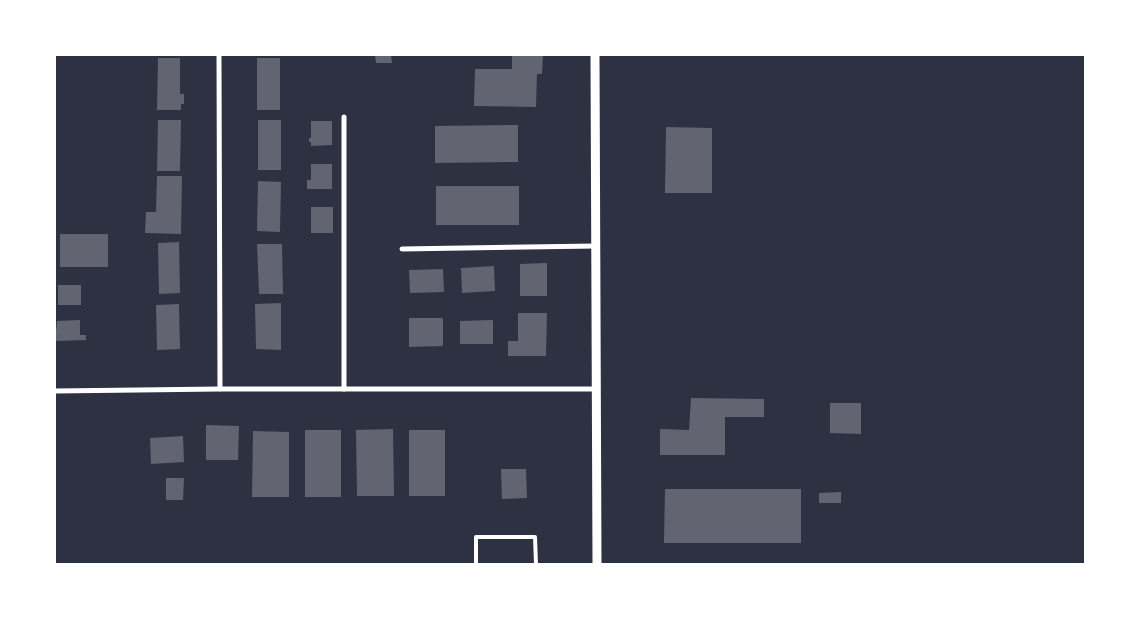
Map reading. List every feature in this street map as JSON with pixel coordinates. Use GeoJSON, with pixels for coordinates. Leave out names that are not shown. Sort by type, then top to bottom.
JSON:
{"type":"FeatureCollection","features":[{"type":"Feature","properties":{"kind":"street"},"geometry":{"type":"LineString","coordinates":[[218,55],[220,388]]}},
{"type":"Feature","properties":{"kind":"street"},"geometry":{"type":"LineString","coordinates":[[595,55],[597,564]]}},
{"type":"Feature","properties":{"kind":"street"},"geometry":{"type":"LineString","coordinates":[[344,117],[344,389]]}},
{"type":"Feature","properties":{"kind":"street"},"geometry":{"type":"LineString","coordinates":[[402,249],[596,246]]}},
{"type":"Feature","properties":{"kind":"street"},"geometry":{"type":"LineString","coordinates":[[55,391],[220,388],[596,389]]}},
{"type":"Feature","properties":{"kind":"lane"},"geometry":{"type":"LineString","coordinates":[[476,564],[476,536],[535,536],[536,564]]}},
{"type":"Feature","properties":{"kind":"building"},"geometry":{"type":"Polygon","coordinates":[[[375,55],[391,55],[392,63],[376,63],[375,55]]]}},
{"type":"Feature","properties":{"kind":"building"},"geometry":{"type":"Polygon","coordinates":[[[512,55],[543,55],[542,74],[537,74],[536,107],[474,106],[475,69],[512,69],[512,55]]]}},
{"type":"Feature","properties":{"kind":"building"},"geometry":{"type":"Polygon","coordinates":[[[158,58],[180,58],[180,94],[184,94],[184,104],[181,104],[181,110],[157,110],[158,58]]]}},
{"type":"Feature","properties":{"kind":"building"},"geometry":{"type":"Polygon","coordinates":[[[257,58],[280,58],[280,110],[257,110],[257,58]]]}},
{"type":"Feature","properties":{"kind":"building"},"geometry":{"type":"Polygon","coordinates":[[[158,120],[181,120],[180,171],[157,171],[158,120]]]}},
{"type":"Feature","properties":{"kind":"building"},"geometry":{"type":"Polygon","coordinates":[[[258,120],[281,120],[281,170],[258,170],[258,120]]]}},
{"type":"Feature","properties":{"kind":"building"},"geometry":{"type":"Polygon","coordinates":[[[311,121],[332,121],[332,145],[311,146],[309,138],[311,138],[311,121]]]}},
{"type":"Feature","properties":{"kind":"building"},"geometry":{"type":"Polygon","coordinates":[[[518,125],[518,162],[435,163],[435,126],[518,125]]]}},
{"type":"Feature","properties":{"kind":"building"},"geometry":{"type":"Polygon","coordinates":[[[666,127],[712,128],[712,193],[665,193],[666,127]]]}},
{"type":"Feature","properties":{"kind":"building"},"geometry":{"type":"Polygon","coordinates":[[[311,164],[332,164],[332,189],[307,189],[307,180],[311,180],[311,164]]]}},
{"type":"Feature","properties":{"kind":"building"},"geometry":{"type":"Polygon","coordinates":[[[157,176],[182,176],[181,234],[145,233],[146,212],[156,212],[157,176]]]}},
{"type":"Feature","properties":{"kind":"building"},"geometry":{"type":"Polygon","coordinates":[[[258,181],[281,182],[280,232],[257,231],[258,181]]]}},
{"type":"Feature","properties":{"kind":"building"},"geometry":{"type":"Polygon","coordinates":[[[436,186],[519,186],[519,225],[436,225],[436,186]]]}},
{"type":"Feature","properties":{"kind":"building"},"geometry":{"type":"Polygon","coordinates":[[[311,207],[333,207],[333,233],[311,233],[311,207]]]}},
{"type":"Feature","properties":{"kind":"building"},"geometry":{"type":"Polygon","coordinates":[[[60,234],[108,234],[108,267],[60,267],[60,234]]]}},
{"type":"Feature","properties":{"kind":"building"},"geometry":{"type":"Polygon","coordinates":[[[179,242],[180,293],[159,294],[158,243],[179,242]]]}},
{"type":"Feature","properties":{"kind":"building"},"geometry":{"type":"Polygon","coordinates":[[[257,244],[282,244],[283,294],[259,294],[257,244]]]}},
{"type":"Feature","properties":{"kind":"building"},"geometry":{"type":"Polygon","coordinates":[[[547,263],[547,296],[520,296],[520,264],[547,263]]]}},
{"type":"Feature","properties":{"kind":"building"},"geometry":{"type":"Polygon","coordinates":[[[494,266],[495,291],[462,293],[461,268],[494,266]]]}},
{"type":"Feature","properties":{"kind":"building"},"geometry":{"type":"Polygon","coordinates":[[[443,269],[444,292],[410,293],[409,270],[443,269]]]}},
{"type":"Feature","properties":{"kind":"building"},"geometry":{"type":"Polygon","coordinates":[[[58,285],[81,285],[81,305],[58,305],[58,285]]]}},
{"type":"Feature","properties":{"kind":"building"},"geometry":{"type":"Polygon","coordinates":[[[281,303],[281,350],[256,349],[255,304],[281,303]]]}},
{"type":"Feature","properties":{"kind":"building"},"geometry":{"type":"Polygon","coordinates":[[[179,304],[180,349],[157,350],[156,305],[179,304]]]}},
{"type":"Feature","properties":{"kind":"building"},"geometry":{"type":"Polygon","coordinates":[[[518,313],[547,313],[546,356],[508,356],[508,341],[518,341],[518,313]]]}},
{"type":"Feature","properties":{"kind":"building"},"geometry":{"type":"Polygon","coordinates":[[[409,318],[443,318],[443,346],[409,347],[409,318]]]}},
{"type":"Feature","properties":{"kind":"building"},"geometry":{"type":"Polygon","coordinates":[[[80,320],[80,335],[86,335],[86,340],[55,341],[57,321],[80,320]]]}},
{"type":"Feature","properties":{"kind":"building"},"geometry":{"type":"Polygon","coordinates":[[[493,320],[493,344],[460,344],[460,321],[493,320]]]}},
{"type":"Feature","properties":{"kind":"building"},"geometry":{"type":"Polygon","coordinates":[[[691,398],[764,399],[764,417],[725,417],[725,455],[660,455],[660,429],[689,430],[691,398]]]}},
{"type":"Feature","properties":{"kind":"building"},"geometry":{"type":"Polygon","coordinates":[[[830,403],[861,403],[861,434],[830,433],[830,403]]]}},
{"type":"Feature","properties":{"kind":"building"},"geometry":{"type":"Polygon","coordinates":[[[206,425],[239,426],[238,460],[206,460],[206,425]]]}},
{"type":"Feature","properties":{"kind":"building"},"geometry":{"type":"Polygon","coordinates":[[[393,429],[394,496],[357,496],[356,430],[393,429]]]}},
{"type":"Feature","properties":{"kind":"building"},"geometry":{"type":"Polygon","coordinates":[[[305,430],[341,430],[341,497],[305,497],[305,430]]]}},
{"type":"Feature","properties":{"kind":"building"},"geometry":{"type":"Polygon","coordinates":[[[409,430],[445,430],[445,496],[409,496],[409,430]]]}},
{"type":"Feature","properties":{"kind":"building"},"geometry":{"type":"Polygon","coordinates":[[[253,431],[289,432],[289,497],[252,497],[253,431]]]}},
{"type":"Feature","properties":{"kind":"building"},"geometry":{"type":"Polygon","coordinates":[[[183,436],[184,462],[151,464],[150,438],[183,436]]]}},
{"type":"Feature","properties":{"kind":"building"},"geometry":{"type":"Polygon","coordinates":[[[501,469],[526,469],[527,498],[502,499],[501,469]]]}},
{"type":"Feature","properties":{"kind":"building"},"geometry":{"type":"Polygon","coordinates":[[[166,478],[184,478],[183,500],[166,500],[166,478]]]}},
{"type":"Feature","properties":{"kind":"building"},"geometry":{"type":"Polygon","coordinates":[[[665,489],[801,489],[801,543],[664,543],[665,489]]]}},
{"type":"Feature","properties":{"kind":"building"},"geometry":{"type":"Polygon","coordinates":[[[841,492],[841,503],[819,503],[819,493],[841,492]]]}}]}
